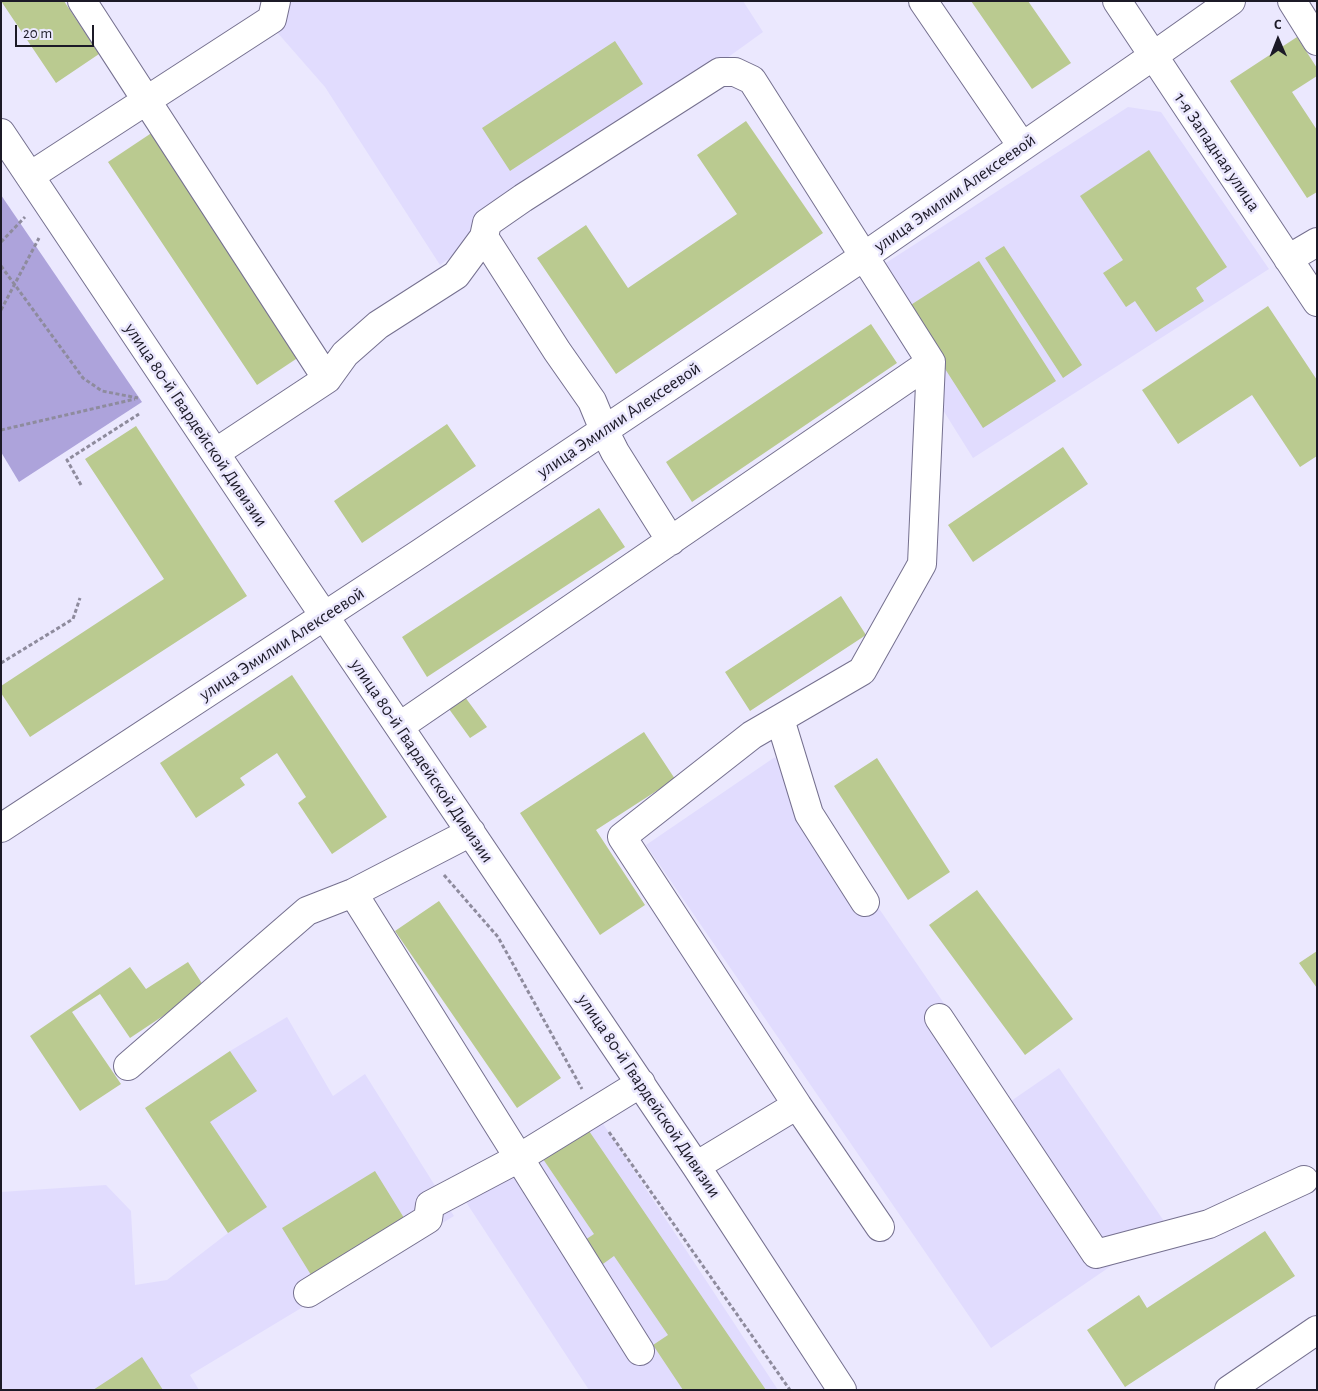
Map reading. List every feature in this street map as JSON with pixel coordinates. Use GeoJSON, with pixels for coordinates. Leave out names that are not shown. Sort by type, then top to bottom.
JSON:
{"type":"FeatureCollection","features":[{"type":"Feature","properties":{"kind":"street"},"geometry":{"type":"LineString","coordinates":[[82,1],[327,379]]}},
{"type":"Feature","properties":{"kind":"street"},"geometry":{"type":"LineString","coordinates":[[30,176],[272,19],[276,1]]}},
{"type":"Feature","properties":{"kind":"street"},"geometry":{"type":"LineString","coordinates":[[923,1],[1022,146]]}},
{"type":"Feature","properties":{"kind":"street","name":"1-я Западная улица"},"geometry":{"type":"LineString","coordinates":[[1117,1],[1317,302]]}},
{"type":"Feature","properties":{"kind":"street","name":"улица Эмилии Алексеевой"},"geometry":{"type":"LineString","coordinates":[[1,828],[427,549],[863,256],[1231,1]]}},
{"type":"Feature","properties":{"kind":"street"},"geometry":{"type":"LineString","coordinates":[[1292,1],[1317,41]]}},
{"type":"Feature","properties":{"kind":"street"},"geometry":{"type":"LineString","coordinates":[[215,453],[327,379],[345,354],[378,325],[456,275],[484,237],[487,224],[524,198],[720,72],[736,72],[752,80],[930,362],[922,564],[862,670],[752,735],[622,837],[797,1105],[880,1227]]}},
{"type":"Feature","properties":{"kind":"street","name":"улица 80-й Гвардейской Дивизии"},"geometry":{"type":"LineString","coordinates":[[1,132],[324,616],[641,1083],[842,1390]]}},
{"type":"Feature","properties":{"kind":"street"},"geometry":{"type":"LineString","coordinates":[[484,237],[557,351],[592,401],[615,452],[671,541]]}},
{"type":"Feature","properties":{"kind":"street"},"geometry":{"type":"LineString","coordinates":[[1288,259],[1317,242]]}},
{"type":"Feature","properties":{"kind":"street"},"geometry":{"type":"LineString","coordinates":[[400,726],[930,362]]}},
{"type":"Feature","properties":{"kind":"street"},"geometry":{"type":"LineString","coordinates":[[780,718],[809,814],[865,902]]}},
{"type":"Feature","properties":{"kind":"street"},"geometry":{"type":"LineString","coordinates":[[128,1066],[307,911],[353,893],[470,832]]}},
{"type":"Feature","properties":{"kind":"street"},"geometry":{"type":"LineString","coordinates":[[353,893],[640,1351]]}},
{"type":"Feature","properties":{"kind":"street"},"geometry":{"type":"LineString","coordinates":[[939,1018],[1096,1254],[1209,1224],[1312,1183]]}},
{"type":"Feature","properties":{"kind":"street"},"geometry":{"type":"LineString","coordinates":[[308,1293],[428,1219],[430,1205],[519,1158],[641,1083]]}},
{"type":"Feature","properties":{"kind":"street"},"geometry":{"type":"LineString","coordinates":[[696,1166],[797,1105]]}},
{"type":"Feature","properties":{"kind":"street"},"geometry":{"type":"LineString","coordinates":[[1229,1390],[1317,1330]]}},
{"type":"Feature","properties":{"kind":"path"},"geometry":{"type":"LineString","coordinates":[[1,242],[25,217]]}},
{"type":"Feature","properties":{"kind":"path"},"geometry":{"type":"LineString","coordinates":[[1,310],[39,238]]}},
{"type":"Feature","properties":{"kind":"path"},"geometry":{"type":"LineString","coordinates":[[1,266],[83,378],[102,391],[138,398],[1,430]]}},
{"type":"Feature","properties":{"kind":"path"},"geometry":{"type":"LineString","coordinates":[[81,485],[67,460],[139,414]]}},
{"type":"Feature","properties":{"kind":"path"},"geometry":{"type":"LineString","coordinates":[[1,663],[73,619],[80,598]]}},
{"type":"Feature","properties":{"kind":"shaded area"},"geometry":{"type":"Polygon","coordinates":[[[275,1],[743,1],[763,32],[440,265],[325,87],[262,15],[275,1]]]}},
{"type":"Feature","properties":{"kind":"shaded area"},"geometry":{"type":"Polygon","coordinates":[[[1128,107],[1161,112],[1269,269],[973,458],[861,279],[1128,107]]]}},
{"type":"Feature","properties":{"kind":"shaded area"},"geometry":{"type":"Polygon","coordinates":[[[1,195],[142,402],[19,482],[1,452],[1,195]]]}},
{"type":"Feature","properties":{"kind":"shaded area"},"geometry":{"type":"Polygon","coordinates":[[[775,757],[1011,1101],[1059,1068],[1168,1227],[991,1348],[646,845],[775,757]]]}},
{"type":"Feature","properties":{"kind":"shaded area"},"geometry":{"type":"Polygon","coordinates":[[[287,1017],[333,1096],[365,1074],[454,1216],[190,1375],[199,1390],[1,1390],[1,1192],[106,1185],[131,1211],[135,1285],[167,1280],[228,1233],[145,1108],[230,1051],[287,1017]]]}},
{"type":"Feature","properties":{"kind":"shaded area"},"geometry":{"type":"Polygon","coordinates":[[[596,1113],[778,1390],[589,1390],[464,1199],[596,1113]]]}},
{"type":"Feature","properties":{"kind":"building"},"geometry":{"type":"Polygon","coordinates":[[[1,1],[64,1],[99,54],[56,83],[1,1]]]}},
{"type":"Feature","properties":{"kind":"building"},"geometry":{"type":"Polygon","coordinates":[[[971,1],[1028,1],[1071,63],[1032,89],[971,1]]]}},
{"type":"Feature","properties":{"kind":"building"},"geometry":{"type":"Polygon","coordinates":[[[1297,37],[1317,68],[1317,76],[1292,92],[1317,130],[1317,192],[1307,198],[1230,81],[1297,37]]]}},
{"type":"Feature","properties":{"kind":"building"},"geometry":{"type":"Polygon","coordinates":[[[615,41],[643,84],[510,171],[482,128],[615,41]]]}},
{"type":"Feature","properties":{"kind":"building"},"geometry":{"type":"Polygon","coordinates":[[[746,121],[823,233],[616,374],[537,258],[586,225],[628,288],[737,214],[697,155],[746,121]]]}},
{"type":"Feature","properties":{"kind":"building"},"geometry":{"type":"Polygon","coordinates":[[[153,132],[302,355],[257,385],[108,162],[153,132]]]}},
{"type":"Feature","properties":{"kind":"building"},"geometry":{"type":"Polygon","coordinates":[[[1149,150],[1227,267],[1196,288],[1204,301],[1156,332],[1135,301],[1126,307],[1103,273],[1123,260],[1080,196],[1149,150]]]}},
{"type":"Feature","properties":{"kind":"building"},"geometry":{"type":"Polygon","coordinates":[[[1004,246],[1082,365],[1063,378],[985,258],[1004,246]]]}},
{"type":"Feature","properties":{"kind":"building"},"geometry":{"type":"Polygon","coordinates":[[[979,261],[1056,381],[983,428],[906,308],[979,261]]]}},
{"type":"Feature","properties":{"kind":"building"},"geometry":{"type":"Polygon","coordinates":[[[1268,306],[1317,380],[1317,456],[1300,467],[1252,395],[1178,444],[1142,390],[1268,306]]]}},
{"type":"Feature","properties":{"kind":"building"},"geometry":{"type":"Polygon","coordinates":[[[871,324],[897,363],[692,502],[666,462],[871,324]]]}},
{"type":"Feature","properties":{"kind":"building"},"geometry":{"type":"Polygon","coordinates":[[[447,424],[476,466],[362,543],[334,501],[447,424]]]}},
{"type":"Feature","properties":{"kind":"building"},"geometry":{"type":"Polygon","coordinates":[[[136,426],[247,596],[30,737],[1,693],[1,686],[164,579],[85,459],[136,426]]]}},
{"type":"Feature","properties":{"kind":"building"},"geometry":{"type":"Polygon","coordinates":[[[1063,447],[1088,484],[973,562],[948,525],[1063,447]]]}},
{"type":"Feature","properties":{"kind":"building"},"geometry":{"type":"Polygon","coordinates":[[[599,508],[625,547],[427,677],[402,637],[599,508]]]}},
{"type":"Feature","properties":{"kind":"building"},"geometry":{"type":"Polygon","coordinates":[[[841,596],[866,635],[750,711],[725,672],[841,596]]]}},
{"type":"Feature","properties":{"kind":"building"},"geometry":{"type":"Polygon","coordinates":[[[292,675],[387,817],[332,854],[298,803],[306,797],[277,753],[240,778],[245,785],[196,818],[160,763],[292,675]]]}},
{"type":"Feature","properties":{"kind":"building"},"geometry":{"type":"Polygon","coordinates":[[[465,697],[487,727],[470,738],[449,709],[465,697]]]}},
{"type":"Feature","properties":{"kind":"building"},"geometry":{"type":"Polygon","coordinates":[[[644,732],[675,779],[596,830],[645,905],[600,935],[520,813],[644,732]]]}},
{"type":"Feature","properties":{"kind":"building"},"geometry":{"type":"Polygon","coordinates":[[[877,758],[950,872],[908,900],[834,786],[877,758]]]}},
{"type":"Feature","properties":{"kind":"building"},"geometry":{"type":"Polygon","coordinates":[[[977,890],[1073,1019],[1025,1055],[929,925],[977,890]]]}},
{"type":"Feature","properties":{"kind":"building"},"geometry":{"type":"Polygon","coordinates":[[[439,901],[561,1078],[517,1108],[395,931],[439,901]]]}},
{"type":"Feature","properties":{"kind":"building"},"geometry":{"type":"Polygon","coordinates":[[[1317,951],[1317,988],[1299,963],[1317,951]]]}},
{"type":"Feature","properties":{"kind":"building"},"geometry":{"type":"Polygon","coordinates":[[[188,962],[205,988],[130,1038],[100,994],[72,1012],[121,1084],[80,1111],[30,1036],[130,967],[146,989],[188,962]]]}},
{"type":"Feature","properties":{"kind":"building"},"geometry":{"type":"Polygon","coordinates":[[[230,1051],[257,1091],[210,1122],[267,1207],[228,1233],[145,1108],[230,1051]]]}},
{"type":"Feature","properties":{"kind":"building"},"geometry":{"type":"Polygon","coordinates":[[[587,1128],[766,1390],[683,1390],[653,1345],[668,1335],[614,1256],[596,1269],[579,1244],[594,1234],[543,1159],[587,1128]]]}},
{"type":"Feature","properties":{"kind":"building"},"geometry":{"type":"Polygon","coordinates":[[[375,1171],[409,1226],[316,1283],[282,1228],[375,1171]]]}},
{"type":"Feature","properties":{"kind":"building"},"geometry":{"type":"Polygon","coordinates":[[[1265,1231],[1295,1276],[1125,1387],[1087,1330],[1139,1295],[1147,1308],[1265,1231]]]}},
{"type":"Feature","properties":{"kind":"building"},"geometry":{"type":"Polygon","coordinates":[[[142,1357],[163,1390],[93,1390],[113,1377],[142,1357]]]}}]}
